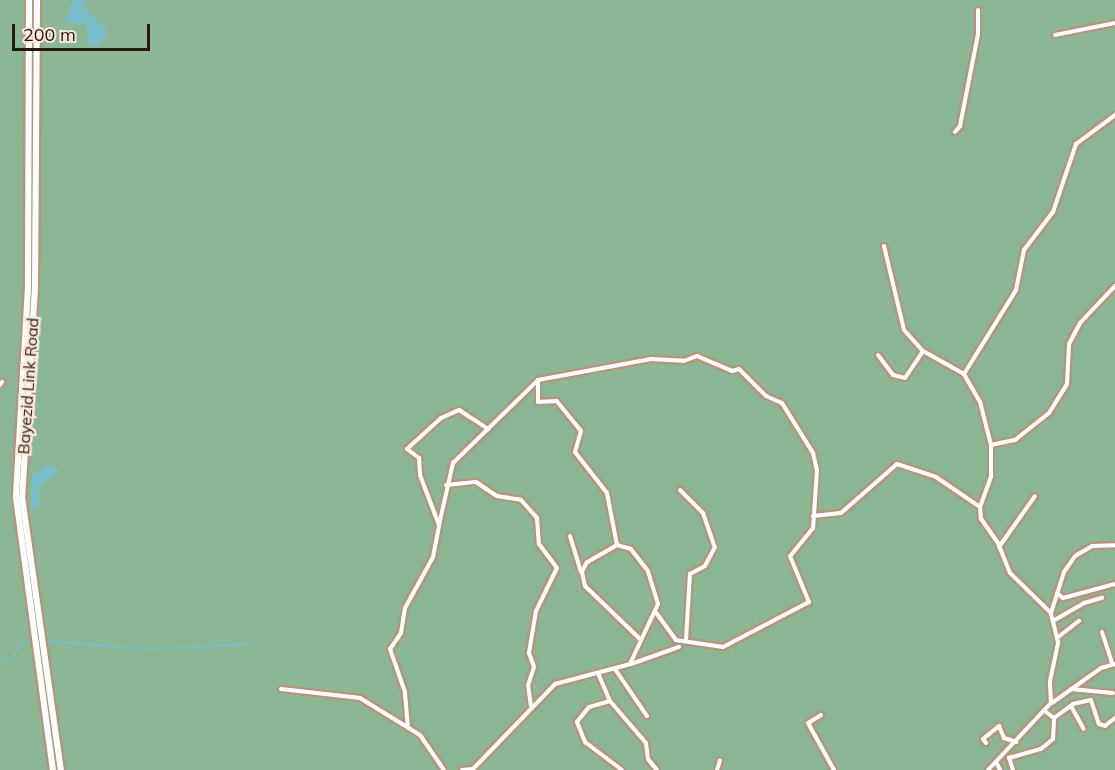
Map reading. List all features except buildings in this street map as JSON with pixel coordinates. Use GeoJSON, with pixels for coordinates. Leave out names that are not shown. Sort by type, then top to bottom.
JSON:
{"type":"FeatureCollection","features":[{"type":"Feature","properties":{"kind":"main road","name":"Bayezid Link Road"},"geometry":{"type":"LineString","coordinates":[[29,0],[28,265],[16,497],[38,620],[53,770]]}},
{"type":"Feature","properties":{"kind":"main road","name":"Bayezid Link Road"},"geometry":{"type":"LineString","coordinates":[[35,601],[22,497],[36,262],[37,0]]}},
{"type":"Feature","properties":{"kind":"main road","name":"Bayezid Link Road"},"geometry":{"type":"LineString","coordinates":[[41,646],[61,770]]}},
{"type":"Feature","properties":{"kind":"street"},"geometry":{"type":"LineString","coordinates":[[955,132],[960,126],[978,34],[978,10]]}},
{"type":"Feature","properties":{"kind":"street"},"geometry":{"type":"LineString","coordinates":[[1055,35],[1115,23]]}},
{"type":"Feature","properties":{"kind":"street"},"geometry":{"type":"LineString","coordinates":[[964,374],[1016,291],[1024,250],[1053,212],[1076,144],[1115,116]]}},
{"type":"Feature","properties":{"kind":"street"},"geometry":{"type":"LineString","coordinates":[[884,246],[904,330],[923,351],[964,374],[980,402],[991,445],[991,476],[980,507],[981,519],[999,547],[1010,573],[1051,613]]}},
{"type":"Feature","properties":{"kind":"street"},"geometry":{"type":"LineString","coordinates":[[991,445],[1015,440],[1049,413],[1067,384],[1069,344],[1080,323],[1115,286]]}},
{"type":"Feature","properties":{"kind":"street"},"geometry":{"type":"LineString","coordinates":[[878,355],[894,375],[905,378],[923,351]]}},
{"type":"Feature","properties":{"kind":"street"},"geometry":{"type":"LineString","coordinates":[[408,728],[405,692],[390,650],[401,633],[405,608],[433,556],[439,525],[447,503],[446,485],[453,463],[538,380],[651,359],[684,361],[697,356],[732,371],[739,369],[766,396],[782,403],[791,422],[803,430],[817,470],[813,528],[790,556],[808,602],[723,647],[686,640],[668,633],[656,612]]}},
{"type":"Feature","properties":{"kind":"street"},"geometry":{"type":"LineString","coordinates":[[538,380],[538,402],[557,401],[581,431],[575,452],[607,493],[617,545]]}},
{"type":"Feature","properties":{"kind":"street"},"geometry":{"type":"LineString","coordinates":[[439,525],[420,475],[419,458],[407,449],[441,418],[459,410],[488,429]]}},
{"type":"Feature","properties":{"kind":"street"},"geometry":{"type":"LineString","coordinates":[[813,516],[841,513],[897,464],[936,477],[980,507]]}},
{"type":"Feature","properties":{"kind":"street"},"geometry":{"type":"LineString","coordinates":[[446,485],[477,482],[496,496],[521,500],[537,518],[539,544],[557,568],[536,611],[529,653],[534,667],[528,685],[531,707]]}},
{"type":"Feature","properties":{"kind":"street"},"geometry":{"type":"LineString","coordinates":[[680,490],[703,513],[715,547],[705,566],[690,574],[686,640]]}},
{"type":"Feature","properties":{"kind":"street"},"geometry":{"type":"LineString","coordinates":[[999,547],[1035,496]]}},
{"type":"Feature","properties":{"kind":"street"},"geometry":{"type":"LineString","coordinates":[[570,536],[585,586],[640,639]]}},
{"type":"Feature","properties":{"kind":"street"},"geometry":{"type":"LineString","coordinates":[[582,572],[587,562],[617,545],[631,549],[648,571],[658,604],[630,664]]}},
{"type":"Feature","properties":{"kind":"street"},"geometry":{"type":"LineString","coordinates":[[988,770],[1046,712],[1051,703],[1057,638],[1051,613],[1057,593],[1075,556],[1092,546],[1115,545]]}},
{"type":"Feature","properties":{"kind":"street"},"geometry":{"type":"LineString","coordinates":[[1057,593],[1064,598],[1115,584]]}},
{"type":"Feature","properties":{"kind":"street"},"geometry":{"type":"LineString","coordinates":[[1053,621],[1084,603],[1102,598]]}},
{"type":"Feature","properties":{"kind":"street"},"geometry":{"type":"LineString","coordinates":[[1057,638],[1078,621]]}},
{"type":"Feature","properties":{"kind":"street"},"geometry":{"type":"LineString","coordinates":[[1051,703],[1113,663],[1102,632]]}},
{"type":"Feature","properties":{"kind":"street"},"geometry":{"type":"LineString","coordinates":[[462,770],[473,769],[555,684],[615,669],[679,647]]}},
{"type":"Feature","properties":{"kind":"street"},"geometry":{"type":"LineString","coordinates":[[615,669],[647,716]]}},
{"type":"Feature","properties":{"kind":"street"},"geometry":{"type":"LineString","coordinates":[[598,673],[610,701],[646,743],[648,759],[657,770]]}},
{"type":"Feature","properties":{"kind":"street"},"geometry":{"type":"LineString","coordinates":[[281,689],[360,698],[431,744],[444,770]]}},
{"type":"Feature","properties":{"kind":"street"},"geometry":{"type":"LineString","coordinates":[[1071,689],[1113,693]]}},
{"type":"Feature","properties":{"kind":"street"},"geometry":{"type":"LineString","coordinates":[[1054,718],[1070,706],[1091,700],[1099,724],[1106,726],[1115,718]]}},
{"type":"Feature","properties":{"kind":"street"},"geometry":{"type":"LineString","coordinates":[[610,701],[589,707],[577,722],[585,742],[622,770]]}},
{"type":"Feature","properties":{"kind":"street"},"geometry":{"type":"LineString","coordinates":[[1070,706],[1084,729]]}},
{"type":"Feature","properties":{"kind":"street"},"geometry":{"type":"LineString","coordinates":[[1012,770],[1009,758],[1041,749],[1057,733],[1054,718],[1046,712]]}},
{"type":"Feature","properties":{"kind":"street"},"geometry":{"type":"LineString","coordinates":[[821,715],[808,723],[834,770]]}},
{"type":"Feature","properties":{"kind":"street"},"geometry":{"type":"LineString","coordinates":[[986,743],[983,739],[999,726],[1004,738],[1016,742]]}},
{"type":"Feature","properties":{"kind":"street"},"geometry":{"type":"LineString","coordinates":[[717,770],[720,760]]}},
{"type":"Feature","properties":{"kind":"street"},"geometry":{"type":"LineString","coordinates":[[996,762],[1000,770]]}},
{"type":"Feature","properties":{"kind":"green space"},"geometry":{"type":"Polygon","coordinates":[[[0,0],[1115,0],[1115,770],[0,770],[0,0]]]}},
{"type":"Feature","properties":{"kind":"water"},"geometry":{"type":"Polygon","coordinates":[[[73,0],[88,0],[83,8],[106,28],[107,35],[97,45],[89,47],[85,24],[64,22],[73,0]]]}},
{"type":"Feature","properties":{"kind":"water"},"geometry":{"type":"Polygon","coordinates":[[[47,465],[56,466],[58,472],[39,488],[39,508],[31,511],[32,476],[47,465]]]}},
{"type":"Feature","properties":{"kind":"waterway"},"geometry":{"type":"LineString","coordinates":[[46,641],[148,649],[251,644]]}},
{"type":"Feature","properties":{"kind":"waterway"},"geometry":{"type":"LineString","coordinates":[[0,663],[14,656],[19,644],[32,642]]}}]}
